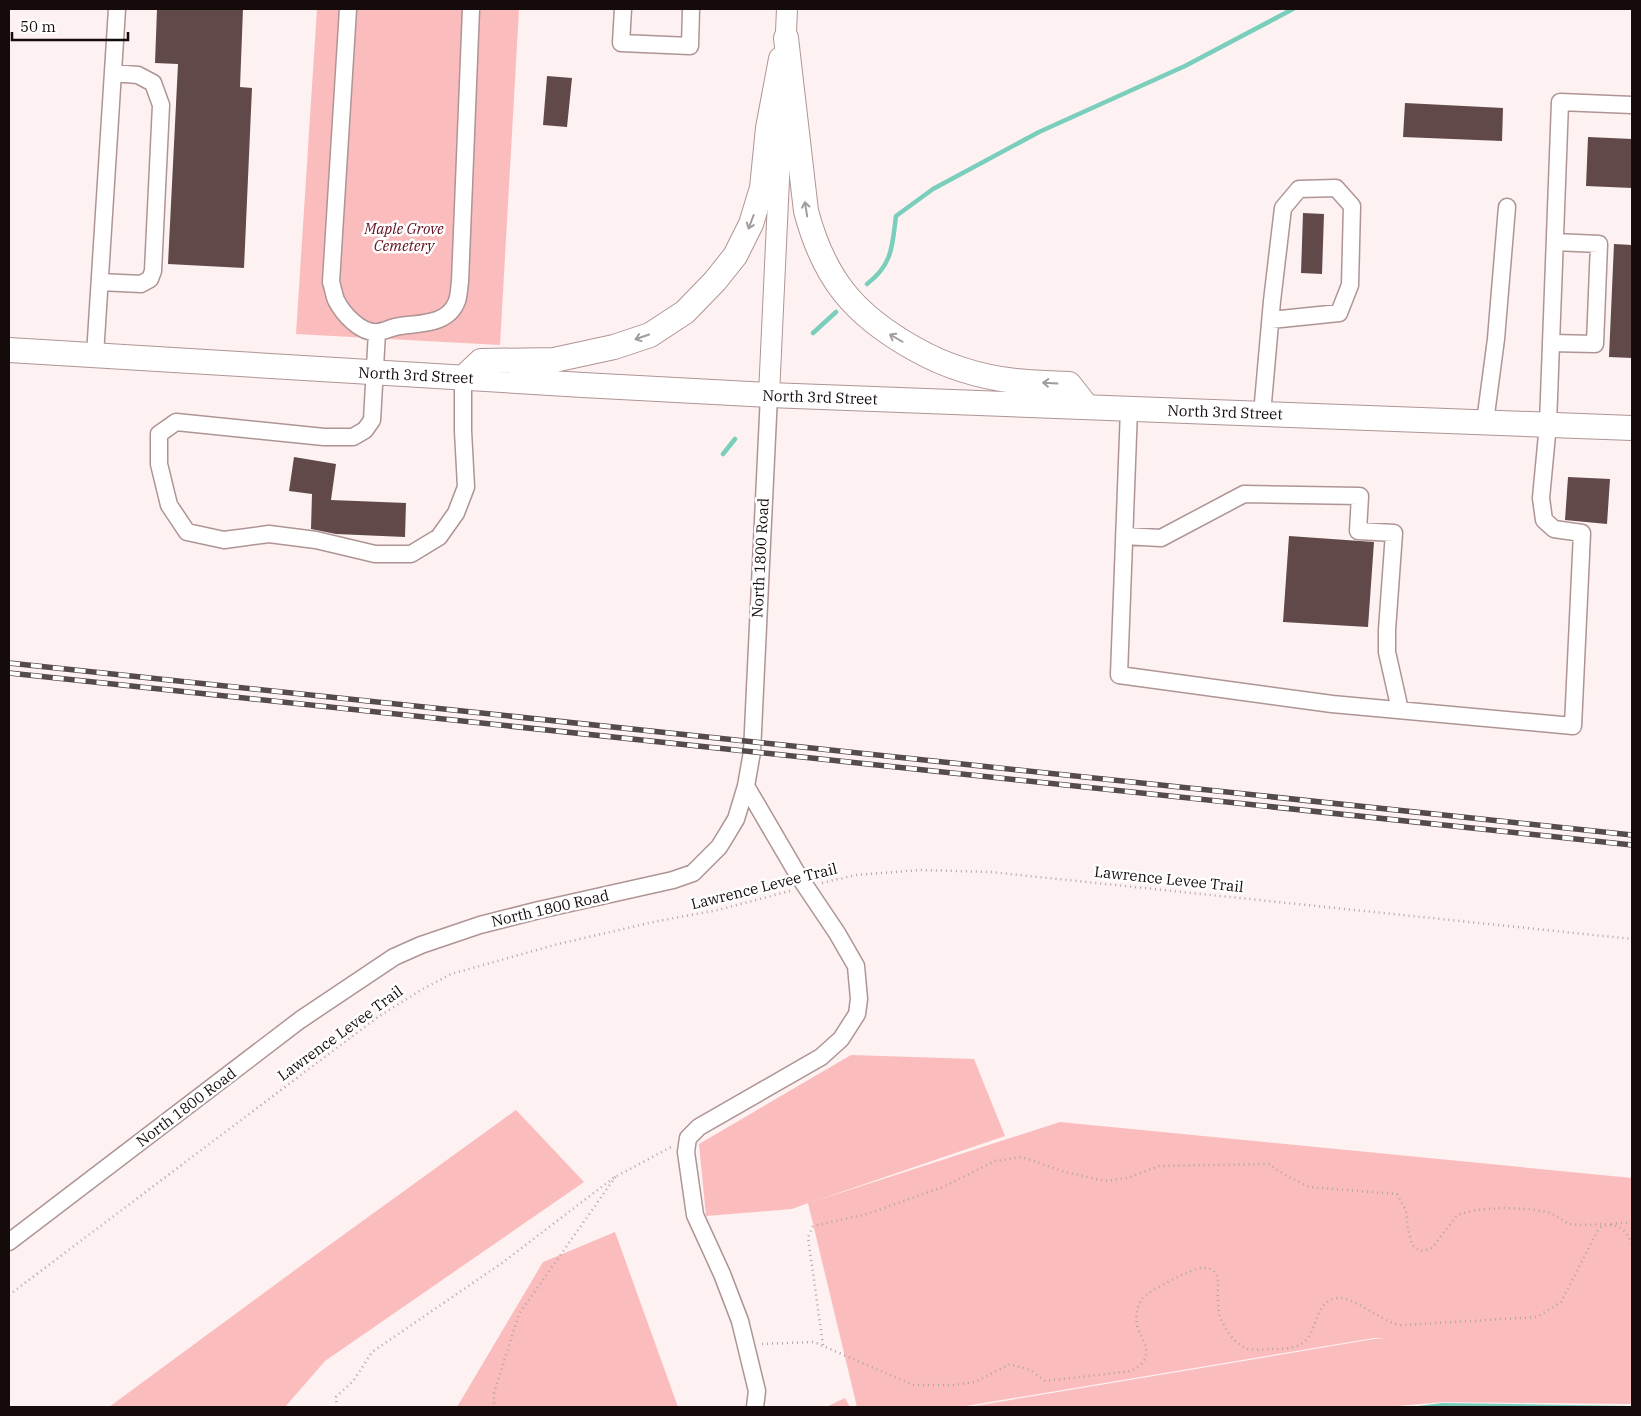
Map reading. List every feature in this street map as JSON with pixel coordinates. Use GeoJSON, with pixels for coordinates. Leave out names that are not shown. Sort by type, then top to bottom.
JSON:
{"type":"FeatureCollection","features":[{"type":"Feature","properties":{"kind":"highway"},"geometry":{"type":"LineString","coordinates":[[462,378],[481,361],[554,360],[614,347],[650,334],[685,312],[715,281],[735,256],[752,224],[762,188],[768,128],[786,38]]}},
{"type":"Feature","properties":{"kind":"highway"},"geometry":{"type":"LineString","coordinates":[[786,38],[806,211],[813,238],[824,261],[849,299],[866,317],[890,335],[932,358],[967,371],[1014,381],[1068,384],[1087,407]]}},
{"type":"Feature","properties":{"kind":"highway","name":"North 3rd Street"},"geometry":{"type":"LineString","coordinates":[[9,350],[768,395],[1632,428]]}},
{"type":"Feature","properties":{"kind":"main road"},"geometry":{"type":"LineString","coordinates":[[768,395],[787,9]]}},
{"type":"Feature","properties":{"kind":"street"},"geometry":{"type":"LineString","coordinates":[[95,355],[117,9]]}},
{"type":"Feature","properties":{"kind":"street"},"geometry":{"type":"LineString","coordinates":[[348,9],[331,282],[336,299],[347,316],[369,331],[377,332],[398,326],[430,324],[446,316],[457,302],[460,272],[471,9]]}},
{"type":"Feature","properties":{"kind":"street"},"geometry":{"type":"LineString","coordinates":[[623,9],[621,43],[690,46],[692,9]]}},
{"type":"Feature","properties":{"kind":"street"},"geometry":{"type":"LineString","coordinates":[[100,282],[141,284],[150,279],[154,271],[161,105],[153,83],[138,75],[113,73]]}},
{"type":"Feature","properties":{"kind":"street"},"geometry":{"type":"LineString","coordinates":[[1129,409],[1119,675],[1332,704],[1573,726],[1582,534],[1554,529],[1544,520],[1541,498],[1548,424],[1560,102],[1632,105]]}},
{"type":"Feature","properties":{"kind":"street"},"geometry":{"type":"LineString","coordinates":[[1262,414],[1271,320],[1283,208],[1299,189],[1336,188],[1352,206],[1350,285],[1340,314],[1271,320]]}},
{"type":"Feature","properties":{"kind":"street"},"geometry":{"type":"LineString","coordinates":[[1485,422],[1496,339],[1507,206]]}},
{"type":"Feature","properties":{"kind":"street"},"geometry":{"type":"LineString","coordinates":[[1551,343],[1596,344],[1599,244],[1555,242]]}},
{"type":"Feature","properties":{"kind":"street"},"geometry":{"type":"LineString","coordinates":[[377,332],[372,420],[365,430],[353,437],[324,437],[176,422],[159,434],[159,464],[169,505],[187,532],[224,540],[269,534],[316,540],[375,554],[411,554],[439,537],[456,512],[466,487],[462,378]]}},
{"type":"Feature","properties":{"kind":"street","name":"North 1800 Road"},"geometry":{"type":"LineString","coordinates":[[9,1242],[300,1020],[394,957],[421,945],[480,925],[673,880],[693,873],[718,847],[736,819],[746,786],[752,743],[768,395]]}},
{"type":"Feature","properties":{"kind":"street"},"geometry":{"type":"LineString","coordinates":[[1124,536],[1161,538],[1244,494],[1360,496],[1358,531],[1394,533],[1386,630],[1388,652],[1400,710]]}},
{"type":"Feature","properties":{"kind":"street"},"geometry":{"type":"LineString","coordinates":[[746,786],[856,966],[859,999],[857,1014],[841,1039],[821,1057],[700,1127],[688,1138],[686,1152],[695,1215],[722,1274],[740,1320],[757,1391],[756,1407]]}},
{"type":"Feature","properties":{"kind":"path","name":"Lawrence Levee Trail"},"geometry":{"type":"LineString","coordinates":[[9,1295],[378,1017],[451,974],[558,944],[658,921],[718,910],[806,886],[856,875],[920,870],[991,872],[1632,939]]}},
{"type":"Feature","properties":{"kind":"path"},"geometry":{"type":"LineString","coordinates":[[337,1407],[336,1397],[354,1380],[372,1352],[502,1263],[616,1176],[688,1138]]}},
{"type":"Feature","properties":{"kind":"path"},"geometry":{"type":"LineString","coordinates":[[823,1345],[808,1237],[814,1226],[867,1214],[943,1188],[994,1161],[1022,1157],[1065,1172],[1105,1181],[1128,1178],[1159,1166],[1269,1164],[1285,1175],[1309,1187],[1397,1194],[1406,1210],[1412,1246],[1421,1251],[1432,1248],[1457,1215],[1476,1210],[1502,1208],[1531,1209],[1551,1213],[1569,1224],[1632,1222]]}},
{"type":"Feature","properties":{"kind":"path"},"geometry":{"type":"LineString","coordinates":[[494,1407],[494,1393],[519,1314],[616,1176]]}},
{"type":"Feature","properties":{"kind":"path"},"geometry":{"type":"LineString","coordinates":[[746,1345],[814,1342],[913,1384],[954,1385],[975,1382],[1010,1364],[1030,1370],[1045,1381],[1131,1371],[1139,1366],[1146,1355],[1136,1322],[1142,1299],[1186,1272],[1207,1267],[1213,1269],[1218,1278],[1220,1316],[1236,1342],[1246,1348],[1280,1349],[1294,1347],[1305,1342],[1323,1306],[1330,1301],[1340,1298],[1349,1300],[1394,1324],[1404,1325],[1537,1317],[1560,1302],[1599,1228],[1607,1224],[1620,1227],[1630,1239],[1632,1245]]}},
{"type":"Feature","properties":{"kind":"green space","name":"Maple Grove Cemetery"},"geometry":{"type":"Polygon","coordinates":[[[317,9],[519,9],[500,345],[296,334],[317,9]]]}},
{"type":"Feature","properties":{"kind":"green space"},"geometry":{"type":"Polygon","coordinates":[[[851,1055],[974,1059],[1005,1136],[812,1202],[1060,1122],[1632,1178],[1632,1404],[1443,1402],[1386,1407],[969,1407],[1374,1339],[1386,1339],[1374,1338],[960,1407],[857,1407],[808,1203],[792,1209],[706,1216],[699,1144],[851,1055]]]}},
{"type":"Feature","properties":{"kind":"green space"},"geometry":{"type":"Polygon","coordinates":[[[516,1110],[584,1182],[325,1361],[285,1407],[109,1407],[306,1262],[516,1110]]]}},
{"type":"Feature","properties":{"kind":"green space"},"geometry":{"type":"Polygon","coordinates":[[[615,1232],[678,1407],[457,1407],[543,1262],[615,1232]]]}},
{"type":"Feature","properties":{"kind":"green space"},"geometry":{"type":"Polygon","coordinates":[[[845,1398],[850,1407],[826,1407],[845,1398]]]}},
{"type":"Feature","properties":{"kind":"shaded area"},"geometry":{"type":"Polygon","coordinates":[[[1442,1403],[1632,1406],[1632,1407],[1410,1407],[1442,1403]]]}},
{"type":"Feature","properties":{"kind":"building"},"geometry":{"type":"Polygon","coordinates":[[[157,9],[243,9],[240,87],[252,88],[244,268],[168,264],[178,64],[155,63],[157,9]]]}},
{"type":"Feature","properties":{"kind":"building"},"geometry":{"type":"Polygon","coordinates":[[[547,76],[572,78],[567,127],[543,125],[547,76]]]}},
{"type":"Feature","properties":{"kind":"building"},"geometry":{"type":"Polygon","coordinates":[[[1405,103],[1503,108],[1502,141],[1403,137],[1405,103]]]}},
{"type":"Feature","properties":{"kind":"building"},"geometry":{"type":"Polygon","coordinates":[[[1588,137],[1632,139],[1632,188],[1586,186],[1588,137]]]}},
{"type":"Feature","properties":{"kind":"building"},"geometry":{"type":"Polygon","coordinates":[[[1303,213],[1324,214],[1322,274],[1301,273],[1303,213]]]}},
{"type":"Feature","properties":{"kind":"building"},"geometry":{"type":"Polygon","coordinates":[[[1614,244],[1632,245],[1632,358],[1609,357],[1614,244]]]}},
{"type":"Feature","properties":{"kind":"building"},"geometry":{"type":"Polygon","coordinates":[[[294,457],[336,464],[331,500],[406,503],[405,537],[336,534],[311,529],[312,494],[289,491],[294,457]]]}},
{"type":"Feature","properties":{"kind":"building"},"geometry":{"type":"Polygon","coordinates":[[[1568,477],[1610,479],[1607,524],[1565,520],[1568,477]]]}},
{"type":"Feature","properties":{"kind":"building"},"geometry":{"type":"Polygon","coordinates":[[[1289,536],[1374,542],[1368,627],[1283,622],[1289,536]]]}},
{"type":"Feature","properties":{"kind":"waterway"},"geometry":{"type":"LineString","coordinates":[[867,284],[876,277],[887,262],[892,245],[896,216],[933,189],[1039,132],[1185,66],[1293,9]]}},
{"type":"Feature","properties":{"kind":"waterway"},"geometry":{"type":"LineString","coordinates":[[813,333],[836,312]]}},
{"type":"Feature","properties":{"kind":"waterway"},"geometry":{"type":"LineString","coordinates":[[723,454],[735,439]]}},
{"type":"Feature","properties":{"kind":"railway"},"geometry":{"type":"LineString","coordinates":[[9,663],[1632,835]]}},
{"type":"Feature","properties":{"kind":"railway"},"geometry":{"type":"LineString","coordinates":[[9,673],[1632,845]]}}]}
